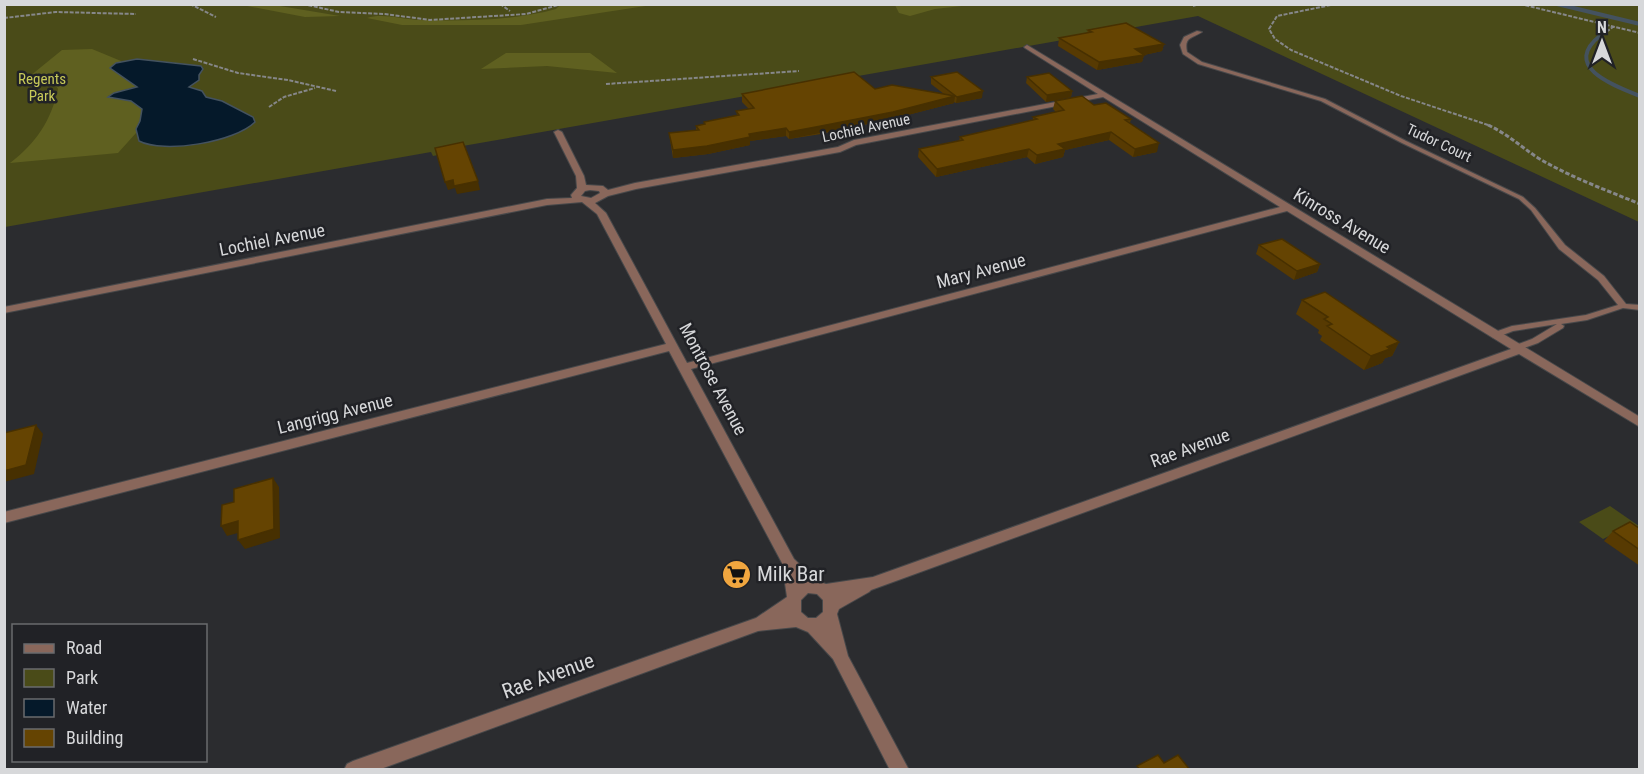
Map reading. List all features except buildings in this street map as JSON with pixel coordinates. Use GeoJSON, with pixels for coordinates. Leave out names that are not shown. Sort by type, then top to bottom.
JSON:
{"type":"FeatureCollection","features":[{"type":"Feature","properties":{"kind":"street","name":"Kinross Avenue"},"geometry":{"type":"LineString","coordinates":[[1027,47],[1286,208],[1640,423]]}},
{"type":"Feature","properties":{"kind":"street","name":"Lochiel Avenue"},"geometry":{"type":"LineString","coordinates":[[601,192],[840,149],[854,143],[1103,95]]}},
{"type":"Feature","properties":{"kind":"street"},"geometry":{"type":"LineString","coordinates":[[558,132],[580,176],[582,196]]}},
{"type":"Feature","properties":{"kind":"street"},"geometry":{"type":"LineString","coordinates":[[580,176],[601,192]]}},
{"type":"Feature","properties":{"kind":"street"},"geometry":{"type":"LineString","coordinates":[[582,196],[601,192]]}},
{"type":"Feature","properties":{"kind":"street"},"geometry":{"type":"LineString","coordinates":[[582,196],[601,192]]}},
{"type":"Feature","properties":{"kind":"street","name":"Montrose Avenue"},"geometry":{"type":"LineString","coordinates":[[601,192],[601,213]]}},
{"type":"Feature","properties":{"kind":"street","name":"Lochiel Avenue"},"geometry":{"type":"LineString","coordinates":[[4,310],[582,196]]}},
{"type":"Feature","properties":{"kind":"street","name":"Montrose Avenue"},"geometry":{"type":"LineString","coordinates":[[582,196],[601,213],[789,563],[819,590]]}},
{"type":"Feature","properties":{"kind":"street","name":"Mary Avenue"},"geometry":{"type":"LineString","coordinates":[[685,367],[1286,208]]}},
{"type":"Feature","properties":{"kind":"street","name":"Langrigg Avenue"},"geometry":{"type":"LineString","coordinates":[[4,518],[674,346]]}},
{"type":"Feature","properties":{"kind":"street","name":"Rae Avenue"},"geometry":{"type":"LineString","coordinates":[[819,590],[873,583],[1518,349]]}},
{"type":"Feature","properties":{"kind":"street","name":"Montrose Avenue"},"geometry":{"type":"LineString","coordinates":[[789,563],[793,600]]}},
{"type":"Feature","properties":{"kind":"street","name":"Rae Avenue"},"geometry":{"type":"LineString","coordinates":[[831,611],[873,583]]}},
{"type":"Feature","properties":{"kind":"street"},"geometry":{"type":"LineString","coordinates":[[840,657],[792,612],[793,600],[803,590],[819,590],[832,600],[831,611],[840,657],[900,770]]}},
{"type":"Feature","properties":{"kind":"street","name":"Rae Avenue"},"geometry":{"type":"LineString","coordinates":[[354,770],[758,624],[793,600]]}},
{"type":"Feature","properties":{"kind":"street"},"geometry":{"type":"LineString","coordinates":[[805,622],[824,621],[831,611]]}},
{"type":"Feature","properties":{"kind":"street","name":"Rae Avenue"},"geometry":{"type":"LineString","coordinates":[[758,624],[805,622]]}},
{"type":"Feature","properties":{"kind":"lane","name":"Tudor Court"},"geometry":{"type":"LineString","coordinates":[[1199,33],[1186,38],[1183,45],[1185,53],[1200,63],[1323,100],[1517,196],[1533,208],[1562,247],[1604,281],[1623,306]]}},
{"type":"Feature","properties":{"kind":"lane"},"geometry":{"type":"LineString","coordinates":[[1495,335],[1512,328],[1593,316],[1623,306],[1640,308]]}},
{"type":"Feature","properties":{"kind":"lane"},"geometry":{"type":"LineString","coordinates":[[1518,349],[1535,341],[1550,330],[1573,320]]}},
{"type":"Feature","properties":{"kind":"path"},"geometry":{"type":"LineString","coordinates":[[190,4],[216,17]]}},
{"type":"Feature","properties":{"kind":"path"},"geometry":{"type":"LineString","coordinates":[[303,4],[339,12],[440,20],[526,14],[562,4]]}},
{"type":"Feature","properties":{"kind":"path"},"geometry":{"type":"LineString","coordinates":[[500,4],[510,11]]}},
{"type":"Feature","properties":{"kind":"path"},"geometry":{"type":"LineString","coordinates":[[1193,6],[1200,4]]}},
{"type":"Feature","properties":{"kind":"path"},"geometry":{"type":"LineString","coordinates":[[1336,4],[1277,16],[1269,29],[1271,34],[1282,45],[1304,56],[1401,96],[1454,111],[1496,128],[1551,165],[1589,184],[1640,204]]}},
{"type":"Feature","properties":{"kind":"path"},"geometry":{"type":"LineString","coordinates":[[1520,4],[1640,33]]}},
{"type":"Feature","properties":{"kind":"path"},"geometry":{"type":"LineString","coordinates":[[4,18],[56,12],[136,14]]}},
{"type":"Feature","properties":{"kind":"path"},"geometry":{"type":"LineString","coordinates":[[1602,35],[1613,27]]}},
{"type":"Feature","properties":{"kind":"path"},"geometry":{"type":"LineString","coordinates":[[193,58],[238,73],[288,80],[336,91]]}},
{"type":"Feature","properties":{"kind":"path"},"geometry":{"type":"LineString","coordinates":[[606,84],[799,71]]}},
{"type":"Feature","properties":{"kind":"path"},"geometry":{"type":"LineString","coordinates":[[269,107],[274,101],[315,88]]}},
{"type":"Feature","properties":{"kind":"green space","name":"Regents Park"},"geometry":{"type":"Polygon","coordinates":[[[5,5],[1639,5],[1639,222],[1198,16],[457,147],[458,151],[433,156],[431,152],[5,227],[5,5]]]}},
{"type":"Feature","properties":{"kind":"green space"},"geometry":{"type":"Polygon","coordinates":[[[1610,506],[1639,526],[1621,530],[1603,539],[1579,522],[1610,506]]]}},
{"type":"Feature","properties":{"kind":"shaded area"},"geometry":{"type":"Polygon","coordinates":[[[895,4],[971,5],[935,9],[910,16],[899,13],[895,4]]]}},
{"type":"Feature","properties":{"kind":"shaded area"},"geometry":{"type":"Polygon","coordinates":[[[242,5],[274,5],[340,16],[305,17],[242,5]]]}},
{"type":"Feature","properties":{"kind":"shaded area"},"geometry":{"type":"Polygon","coordinates":[[[560,5],[652,5],[521,25],[402,25],[367,18],[379,16],[417,20],[487,19],[539,13],[556,9],[560,5]]]}},
{"type":"Feature","properties":{"kind":"shaded area"},"geometry":{"type":"Polygon","coordinates":[[[92,49],[121,61],[126,72],[140,85],[108,96],[136,102],[143,106],[146,114],[136,133],[118,153],[10,163],[41,131],[47,121],[58,89],[55,84],[30,76],[62,50],[92,49]]]}},
{"type":"Feature","properties":{"kind":"shaded area"},"geometry":{"type":"Polygon","coordinates":[[[506,53],[590,53],[617,73],[547,66],[481,69],[506,53]]]}},
{"type":"Feature","properties":{"kind":"water"},"geometry":{"type":"Polygon","coordinates":[[[137,59],[201,66],[203,69],[199,80],[189,87],[202,91],[206,97],[222,101],[253,117],[255,122],[232,135],[199,144],[165,146],[150,145],[139,141],[136,129],[142,109],[131,101],[108,97],[114,93],[137,87],[110,68],[116,63],[137,59]]]}},
{"type":"Feature","properties":{"kind":"waterway"},"geometry":{"type":"LineString","coordinates":[[1557,4],[1640,24]]}},
{"type":"Feature","properties":{"kind":"waterway"},"geometry":{"type":"LineString","coordinates":[[1601,35],[1590,46],[1586,56],[1588,65],[1605,80],[1640,96]]}},
{"type":"Feature","properties":{"kind":"place","name":"Milk Bar"},"geometry":{"type":"Point","coordinates":[736,574]}}]}
